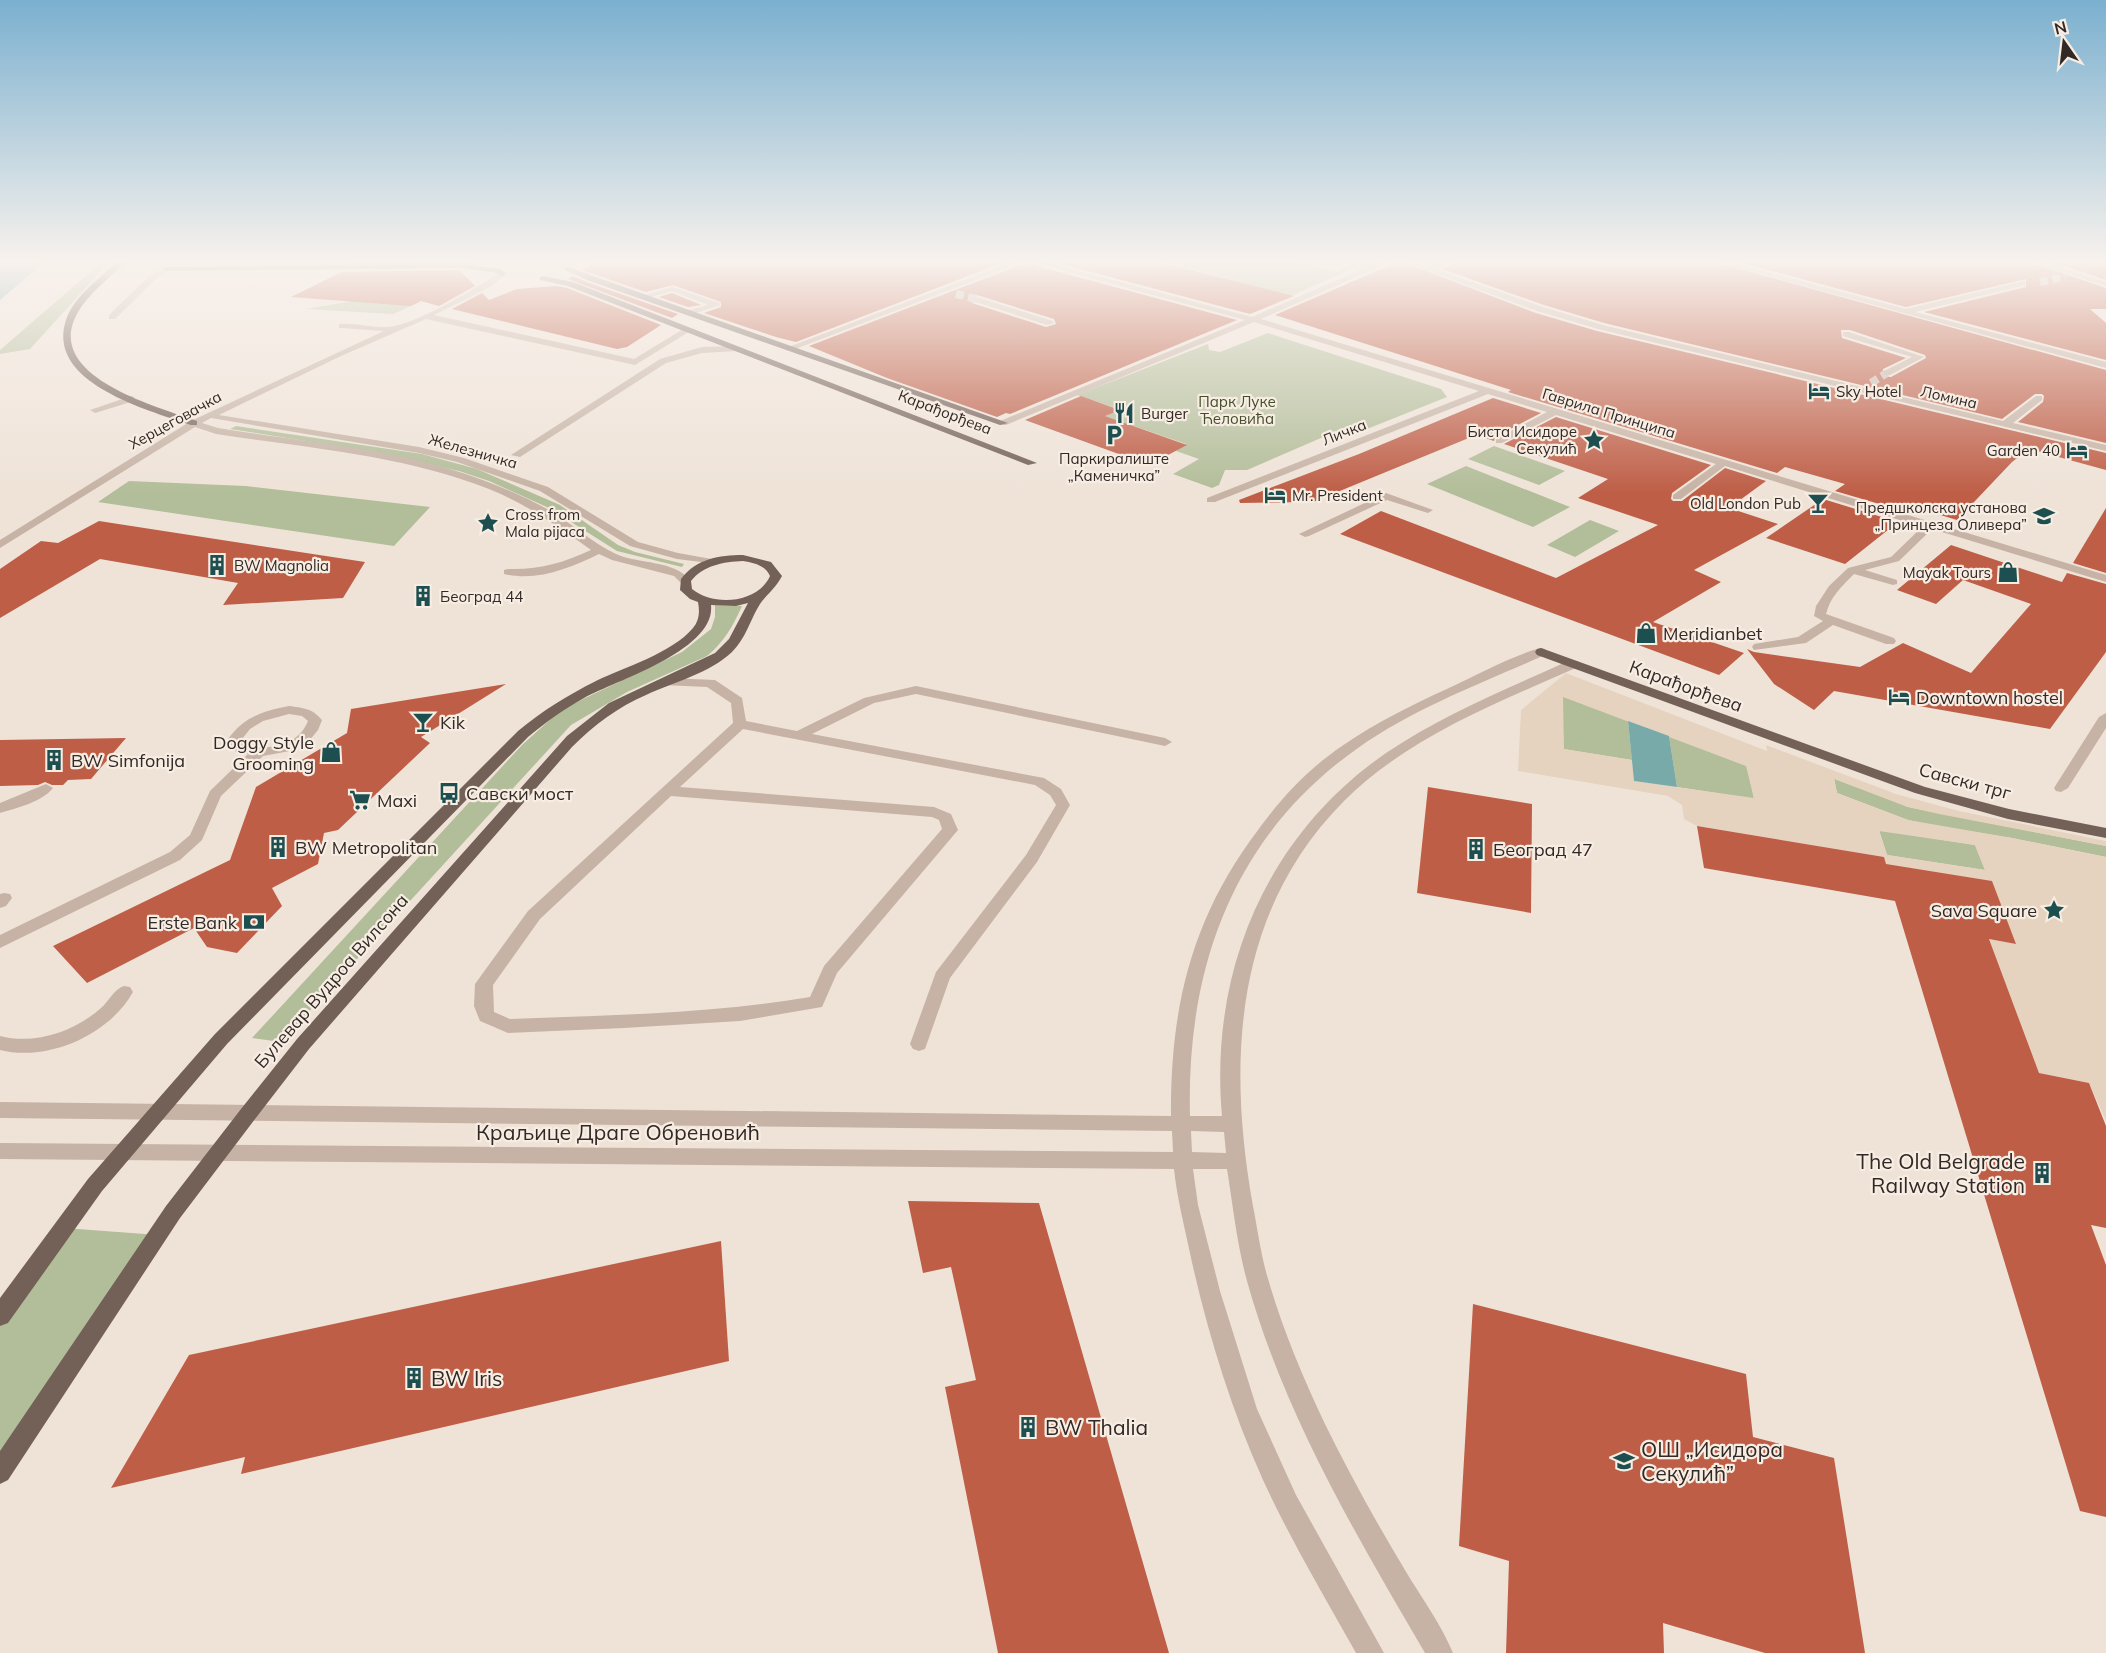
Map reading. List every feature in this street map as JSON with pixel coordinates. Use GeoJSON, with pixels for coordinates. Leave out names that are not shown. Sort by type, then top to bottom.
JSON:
{"type":"FeatureCollection","features":[{"type":"Feature","properties":{"kind":"main road"},"geometry":{"type":"LineString","coordinates":[[66,338],[71,356],[79,368],[95,381],[131,399],[194,423]]}},
{"type":"Feature","properties":{"kind":"main road","name":"Карађорђева"},"geometry":{"type":"LineString","coordinates":[[708,338],[1032,464]]}},
{"type":"Feature","properties":{"kind":"main road","name":"Карађорђева"},"geometry":{"type":"LineString","coordinates":[[762,338],[1003,423]]}},
{"type":"Feature","properties":{"kind":"main road","name":"Булевар Вудроа Вилсона"},"geometry":{"type":"LineString","coordinates":[[0,1472],[173,1212],[248,1114],[303,1044],[567,744],[591,721],[615,705],[719,656],[740,635],[755,602],[775,581],[776,576],[771,566],[757,560],[743,558],[712,562]]}},
{"type":"Feature","properties":{"kind":"main road"},"geometry":{"type":"LineString","coordinates":[[712,562],[698,568],[685,580],[689,594],[704,601],[733,602],[764,592]]}},
{"type":"Feature","properties":{"kind":"main road","name":"Булевар Вудроа Вилсона"},"geometry":{"type":"LineString","coordinates":[[0,1316],[95,1185],[123,1152],[221,1039],[382,874],[528,730],[568,700],[682,645],[704,623],[707,612],[704,601]]}},
{"type":"Feature","properties":{"kind":"main road","name":"Карађорђева"},"geometry":{"type":"LineString","coordinates":[[1541,652],[1819,753]]}},
{"type":"Feature","properties":{"kind":"main road","name":"Савски трг"},"geometry":{"type":"LineString","coordinates":[[1819,753],[1920,790],[1958,801],[2008,814],[2106,833]]}},
{"type":"Feature","properties":{"kind":"street","name":"Херцеговачка"},"geometry":{"type":"LineString","coordinates":[[0,545],[194,423],[375,338]]}},
{"type":"Feature","properties":{"kind":"street"},"geometry":{"type":"LineString","coordinates":[[526,338],[635,362],[675,338]]}},
{"type":"Feature","properties":{"kind":"street"},"geometry":{"type":"LineString","coordinates":[[790,348],[816,338]]}},
{"type":"Feature","properties":{"kind":"street"},"geometry":{"type":"LineString","coordinates":[[1003,423],[1210,338]]}},
{"type":"Feature","properties":{"kind":"street","name":"Гаврила Принципа"},"geometry":{"type":"LineString","coordinates":[[1314,338],[1928,527],[2106,579]]}},
{"type":"Feature","properties":{"kind":"street","name":"Ломина"},"geometry":{"type":"LineString","coordinates":[[1646,338],[2106,448]]}},
{"type":"Feature","properties":{"kind":"street"},"geometry":{"type":"LineString","coordinates":[[1859,338],[1920,357],[1887,373]]}},
{"type":"Feature","properties":{"kind":"street"},"geometry":{"type":"LineString","coordinates":[[2004,338],[2106,365]]}},
{"type":"Feature","properties":{"kind":"street"},"geometry":{"type":"LineString","coordinates":[[516,455],[663,361],[702,350],[735,349]]}},
{"type":"Feature","properties":{"kind":"street"},"geometry":{"type":"LineString","coordinates":[[1862,390],[1871,383]]}},
{"type":"Feature","properties":{"kind":"street","name":"Личка"},"geometry":{"type":"LineString","coordinates":[[1212,500],[1487,391]]}},
{"type":"Feature","properties":{"kind":"street"},"geometry":{"type":"LineString","coordinates":[[2005,424],[2039,398]]}},
{"type":"Feature","properties":{"kind":"street"},"geometry":{"type":"LineString","coordinates":[[95,410],[131,399]]}},
{"type":"Feature","properties":{"kind":"street"},"geometry":{"type":"LineString","coordinates":[[1044,413],[1068,401],[1074,403]]}},
{"type":"Feature","properties":{"kind":"street"},"geometry":{"type":"LineString","coordinates":[[1499,441],[1555,412]]}},
{"type":"Feature","properties":{"kind":"street","name":"Железничка"},"geometry":{"type":"LineString","coordinates":[[209,415],[237,422],[419,450],[460,460],[544,489],[634,544],[677,556],[712,562]]}},
{"type":"Feature","properties":{"kind":"street","name":"Железничка"},"geometry":{"type":"LineString","coordinates":[[194,423],[216,430],[398,459],[460,475],[495,488],[548,514],[599,550],[634,564],[678,574],[685,580]]}},
{"type":"Feature","properties":{"kind":"street"},"geometry":{"type":"LineString","coordinates":[[1677,497],[1723,463]]}},
{"type":"Feature","properties":{"kind":"street"},"geometry":{"type":"LineString","coordinates":[[1305,534],[1386,496],[1428,510]]}},
{"type":"Feature","properties":{"kind":"street"},"geometry":{"type":"LineString","coordinates":[[1890,641],[1820,616],[1822,606],[1833,588],[1852,570],[1895,559],[1928,527]]}},
{"type":"Feature","properties":{"kind":"street"},"geometry":{"type":"LineString","coordinates":[[508,572],[543,573],[565,566],[599,550]]}},
{"type":"Feature","properties":{"kind":"street"},"geometry":{"type":"LineString","coordinates":[[1852,570],[1893,582]]}},
{"type":"Feature","properties":{"kind":"street"},"geometry":{"type":"LineString","coordinates":[[1758,647],[1802,640],[1831,621]]}},
{"type":"Feature","properties":{"kind":"street"},"geometry":{"type":"LineString","coordinates":[[1371,1653],[1294,1517],[1246,1411],[1210,1298],[1188,1198],[1180,1099],[1188,1019],[1199,954],[1224,895],[1259,837],[1304,784],[1352,747],[1399,718],[1541,652]]}},
{"type":"Feature","properties":{"kind":"street"},"geometry":{"type":"LineString","coordinates":[[1440,1653],[1347,1492],[1299,1393],[1260,1290],[1235,1161],[1229,1101],[1232,1025],[1241,964],[1266,903],[1289,858],[1338,800],[1385,759],[1442,725],[1573,664]]}},
{"type":"Feature","properties":{"kind":"street"},"geometry":{"type":"LineString","coordinates":[[668,682],[710,683],[737,701],[740,724]]}},
{"type":"Feature","properties":{"kind":"street"},"geometry":{"type":"LineString","coordinates":[[799,735],[860,702],[889,693],[916,690],[1165,742]]}},
{"type":"Feature","properties":{"kind":"street"},"geometry":{"type":"LineString","coordinates":[[0,942],[175,856],[197,837],[215,794],[258,753],[279,750],[299,742],[312,730],[315,720],[306,712],[289,710],[263,716],[242,727],[235,740],[241,749],[258,753]]}},
{"type":"Feature","properties":{"kind":"street"},"geometry":{"type":"LineString","coordinates":[[2061,788],[2106,717]]}},
{"type":"Feature","properties":{"kind":"street"},"geometry":{"type":"LineString","coordinates":[[740,724],[1039,781],[1056,792],[1063,805],[1032,858],[942,976],[919,1044]]}},
{"type":"Feature","properties":{"kind":"street"},"geometry":{"type":"LineString","coordinates":[[668,791],[934,812],[946,817],[950,830],[830,970],[816,1002],[737,1015],[508,1026],[486,1016],[483,1005],[484,984],[534,915],[740,724]]}},
{"type":"Feature","properties":{"kind":"street"},"geometry":{"type":"LineString","coordinates":[[0,808],[26,799],[46,788]]}},
{"type":"Feature","properties":{"kind":"street"},"geometry":{"type":"LineString","coordinates":[[0,1043],[24,1046],[70,1035],[90,1026],[106,1014],[124,992]]}},
{"type":"Feature","properties":{"kind":"street","name":"Краљице Драге Обреновић"},"geometry":{"type":"LineString","coordinates":[[0,1110],[1232,1124]]}},
{"type":"Feature","properties":{"kind":"street","name":"Краљице Драге Обреновић"},"geometry":{"type":"LineString","coordinates":[[0,1151],[1235,1161]]}},
{"type":"Feature","properties":{"kind":"green space"},"geometry":{"type":"Polygon","coordinates":[[[14,338],[40,338],[30,349],[0,354],[0,350],[14,338]]]}},
{"type":"Feature","properties":{"kind":"green space","name":"Парк Луке Ћеловића"},"geometry":{"type":"Polygon","coordinates":[[[1255,338],[1284,338],[1441,389],[1447,397],[1357,433],[1344,428],[1247,470],[1225,470],[1219,485],[1212,488],[1173,474],[1199,459],[1176,451],[1186,444],[1105,416],[1119,409],[1077,395],[1208,344],[1209,350],[1220,352],[1255,338]]]}},
{"type":"Feature","properties":{"kind":"green space"},"geometry":{"type":"Polygon","coordinates":[[[236,426],[422,454],[477,469],[560,505],[618,545],[635,552],[684,564],[682,567],[617,551],[549,508],[489,481],[459,471],[369,451],[230,429],[236,426]]]}},
{"type":"Feature","properties":{"kind":"green space"},"geometry":{"type":"Polygon","coordinates":[[[1494,446],[1565,471],[1539,485],[1468,459],[1494,446]]]}},
{"type":"Feature","properties":{"kind":"green space"},"geometry":{"type":"Polygon","coordinates":[[[1466,466],[1570,507],[1533,527],[1427,484],[1466,466]]]}},
{"type":"Feature","properties":{"kind":"green space"},"geometry":{"type":"Polygon","coordinates":[[[129,481],[246,486],[430,507],[394,546],[98,502],[129,481]]]}},
{"type":"Feature","properties":{"kind":"green space"},"geometry":{"type":"Polygon","coordinates":[[[1590,520],[1619,531],[1575,557],[1547,545],[1590,520]]]}},
{"type":"Feature","properties":{"kind":"green space"},"geometry":{"type":"Polygon","coordinates":[[[715,605],[742,606],[728,633],[713,651],[707,656],[627,692],[571,725],[281,1042],[252,1038],[522,745],[562,709],[682,652],[711,629],[715,617],[715,605]]]}},
{"type":"Feature","properties":{"kind":"green space"},"geometry":{"type":"Polygon","coordinates":[[[1563,696],[1628,721],[1632,760],[1563,749],[1563,696]]]}},
{"type":"Feature","properties":{"kind":"green space"},"geometry":{"type":"Polygon","coordinates":[[[1669,736],[1747,766],[1754,799],[1677,787],[1669,736]]]}},
{"type":"Feature","properties":{"kind":"green space"},"geometry":{"type":"Polygon","coordinates":[[[1834,778],[1908,807],[2106,846],[2106,857],[1908,820],[1837,793],[1834,778]]]}},
{"type":"Feature","properties":{"kind":"green space"},"geometry":{"type":"Polygon","coordinates":[[[1879,830],[1975,845],[1985,870],[1887,855],[1879,830]]]}},
{"type":"Feature","properties":{"kind":"green space"},"geometry":{"type":"Polygon","coordinates":[[[64,1228],[158,1235],[0,1472],[0,1316],[64,1228]]]}},
{"type":"Feature","properties":{"kind":"shaded area","name":"Sava Square"},"geometry":{"type":"Polygon","coordinates":[[[1566,673],[1767,751],[1766,745],[1896,794],[1959,811],[2106,841],[2106,846],[1908,807],[1834,779],[1837,793],[1908,820],[2106,857],[2106,1121],[2089,1083],[2039,1073],[1989,939],[2016,944],[1991,881],[1928,871],[1888,873],[1884,857],[1697,826],[1684,819],[1682,805],[1668,796],[1518,771],[1521,710],[1566,673]],[[1563,697],[1564,749],[1632,760],[1634,781],[1754,798],[1746,766],[1563,697]],[[1879,831],[1887,855],[1985,870],[1975,845],[1879,831]]]}},
{"type":"Feature","properties":{"kind":"water"},"geometry":{"type":"Polygon","coordinates":[[[1628,721],[1669,736],[1677,787],[1634,781],[1628,721]]]}},
{"type":"Feature","properties":{"kind":"building"},"geometry":{"type":"Polygon","coordinates":[[[572,338],[641,338],[627,347],[617,349],[572,338]]]}},
{"type":"Feature","properties":{"kind":"building"},"geometry":{"type":"Polygon","coordinates":[[[781,338],[806,338],[796,342],[781,338]]]}},
{"type":"Feature","properties":{"kind":"building"},"geometry":{"type":"Polygon","coordinates":[[[830,338],[1193,338],[1010,414],[1006,413],[997,417],[887,378],[809,346],[830,338]]]}},
{"type":"Feature","properties":{"kind":"building"},"geometry":{"type":"Polygon","coordinates":[[[1348,338],[1627,338],[2106,453],[2106,470],[2029,449],[2012,462],[1957,520],[1917,508],[1910,513],[1835,491],[1845,484],[1785,467],[1777,473],[1508,392],[1511,390],[1348,338]]]}},
{"type":"Feature","properties":{"kind":"building"},"geometry":{"type":"Polygon","coordinates":[[[1667,338],[1842,338],[1906,358],[1883,369],[1884,377],[1891,377],[1926,358],[1925,355],[1874,338],[1991,338],[2106,370],[2106,443],[2018,422],[2043,402],[2042,394],[2035,394],[2002,419],[1667,338]]]}},
{"type":"Feature","properties":{"kind":"building"},"geometry":{"type":"Polygon","coordinates":[[[2023,338],[2106,338],[2106,360],[2023,338]]]}},
{"type":"Feature","properties":{"kind":"building","name":"Паркиралиште „Каменичка”"},"geometry":{"type":"Polygon","coordinates":[[[1081,396],[1120,410],[1105,416],[1187,445],[1149,465],[1025,420],[1081,396]]]}},
{"type":"Feature","properties":{"kind":"building"},"geometry":{"type":"Polygon","coordinates":[[[1493,398],[1541,413],[1495,437],[1494,441],[1476,435],[1313,502],[1240,503],[1239,500],[1359,454],[1493,398]]]}},
{"type":"Feature","properties":{"kind":"building"},"geometry":{"type":"Polygon","coordinates":[[[1556,417],[1711,465],[1672,493],[1673,501],[1682,501],[1725,468],[1766,481],[1729,508],[1778,524],[1694,570],[1721,582],[1653,622],[1744,653],[1719,675],[1340,534],[1381,511],[1556,578],[1658,525],[1578,498],[1608,479],[1504,444],[1556,417]]]}},
{"type":"Feature","properties":{"kind":"building"},"geometry":{"type":"Polygon","coordinates":[[[1823,499],[1898,522],[1845,564],[1766,538],[1823,499]]]}},
{"type":"Feature","properties":{"kind":"building"},"geometry":{"type":"Polygon","coordinates":[[[2106,508],[2106,573],[2073,563],[2106,508]]]}},
{"type":"Feature","properties":{"kind":"building","name":"BW Magnolia"},"geometry":{"type":"Polygon","coordinates":[[[99,521],[365,562],[343,598],[223,605],[238,583],[100,559],[0,618],[0,569],[41,541],[58,543],[99,521]]]}},
{"type":"Feature","properties":{"kind":"building"},"geometry":{"type":"Polygon","coordinates":[[[1951,545],[2062,582],[2067,573],[2106,584],[2106,652],[2050,729],[1834,691],[1814,710],[1774,684],[1747,649],[1754,652],[1860,667],[1903,643],[1971,673],[2031,604],[1963,580],[1936,604],[1897,590],[1951,545]]]}},
{"type":"Feature","properties":{"kind":"building","name":"BW Metropolitan"},"geometry":{"type":"Polygon","coordinates":[[[506,684],[421,737],[430,743],[338,830],[324,833],[318,864],[272,888],[282,906],[237,953],[207,947],[194,928],[87,983],[53,946],[230,860],[256,787],[347,733],[351,709],[506,684]]]}},
{"type":"Feature","properties":{"kind":"building","name":"BW Simfonija"},"geometry":{"type":"Polygon","coordinates":[[[126,738],[91,779],[68,780],[63,785],[52,785],[45,782],[38,785],[0,786],[0,740],[126,738]]]}},
{"type":"Feature","properties":{"kind":"building","name":"Београд 47"},"geometry":{"type":"Polygon","coordinates":[[[1428,787],[1532,804],[1531,913],[1417,893],[1428,787]]]}},
{"type":"Feature","properties":{"kind":"building","name":"The Old Belgrade Railway Station"},"geometry":{"type":"Polygon","coordinates":[[[1697,826],[1884,857],[1886,864],[1992,881],[2016,944],[1989,939],[2039,1073],[2089,1083],[2106,1126],[2106,1228],[2091,1225],[2106,1265],[2106,1517],[2080,1511],[1895,901],[1704,868],[1697,826]]]}},
{"type":"Feature","properties":{"kind":"building","name":"BW Thalia"},"geometry":{"type":"Polygon","coordinates":[[[908,1201],[1039,1203],[1169,1653],[998,1653],[945,1387],[976,1380],[951,1267],[923,1273],[908,1201]]]}},
{"type":"Feature","properties":{"kind":"building","name":"BW Iris"},"geometry":{"type":"Polygon","coordinates":[[[721,1241],[729,1361],[241,1474],[245,1457],[111,1488],[189,1355],[721,1241]]]}},
{"type":"Feature","properties":{"kind":"building"},"geometry":{"type":"Polygon","coordinates":[[[1473,1304],[1746,1374],[1753,1437],[1834,1458],[1865,1653],[1765,1653],[1663,1623],[1664,1653],[1506,1653],[1509,1561],[1459,1546],[1473,1304]]]}},
{"type":"Feature","properties":{"kind":"tunnel"},"geometry":{"type":"LineString","coordinates":[[1871,383],[1887,373]]}},
{"type":"Feature","properties":{"kind":"place","name":"Sky Hotel"},"geometry":{"type":"Point","coordinates":[1819,391]}},
{"type":"Feature","properties":{"kind":"place","name":"Burger"},"geometry":{"type":"Point","coordinates":[1124,413]}},
{"type":"Feature","properties":{"kind":"place","name":"Паркиралиште „Каменичка”"},"geometry":{"type":"Point","coordinates":[1114,435]}},
{"type":"Feature","properties":{"kind":"place","name":"Биста Исидоре Секулић"},"geometry":{"type":"Point","coordinates":[1594,440]}},
{"type":"Feature","properties":{"kind":"place","name":"Garden 40"},"geometry":{"type":"Point","coordinates":[2077,450]}},
{"type":"Feature","properties":{"kind":"place","name":"Mr. President"},"geometry":{"type":"Point","coordinates":[1275,495]}},
{"type":"Feature","properties":{"kind":"place","name":"Old London Pub"},"geometry":{"type":"Point","coordinates":[1818,503]}},
{"type":"Feature","properties":{"kind":"place","name":"Предшколска установа „Принцеза Оливера”"},"geometry":{"type":"Point","coordinates":[2044,516]}},
{"type":"Feature","properties":{"kind":"place","name":"Cross from Mala pijaca"},"geometry":{"type":"Point","coordinates":[488,523]}},
{"type":"Feature","properties":{"kind":"place","name":"BW Magnolia"},"geometry":{"type":"Point","coordinates":[217,565]}},
{"type":"Feature","properties":{"kind":"place","name":"Mayak Tours"},"geometry":{"type":"Point","coordinates":[2008,572]}},
{"type":"Feature","properties":{"kind":"place","name":"Београд 44"},"geometry":{"type":"Point","coordinates":[423,596]}},
{"type":"Feature","properties":{"kind":"place","name":"Meridianbet"},"geometry":{"type":"Point","coordinates":[1646,633]}},
{"type":"Feature","properties":{"kind":"place","name":"Downtown hostel"},"geometry":{"type":"Point","coordinates":[1899,697]}},
{"type":"Feature","properties":{"kind":"place","name":"Kik"},"geometry":{"type":"Point","coordinates":[423,722]}},
{"type":"Feature","properties":{"kind":"place","name":"Doggy Style Grooming"},"geometry":{"type":"Point","coordinates":[331,752]}},
{"type":"Feature","properties":{"kind":"place","name":"BW Simfonija"},"geometry":{"type":"Point","coordinates":[54,760]}},
{"type":"Feature","properties":{"kind":"place","name":"Савски мост"},"geometry":{"type":"Point","coordinates":[449,793]}},
{"type":"Feature","properties":{"kind":"place","name":"Maxi"},"geometry":{"type":"Point","coordinates":[360,800]}},
{"type":"Feature","properties":{"kind":"place","name":"BW Metropolitan"},"geometry":{"type":"Point","coordinates":[278,847]}},
{"type":"Feature","properties":{"kind":"place","name":"Београд 47"},"geometry":{"type":"Point","coordinates":[1476,849]}},
{"type":"Feature","properties":{"kind":"place","name":"Sava Square"},"geometry":{"type":"Point","coordinates":[2054,910]}},
{"type":"Feature","properties":{"kind":"place","name":"Erste Bank"},"geometry":{"type":"Point","coordinates":[254,922]}},
{"type":"Feature","properties":{"kind":"place","name":"The Old Belgrade Railway Station"},"geometry":{"type":"Point","coordinates":[2042,1173]}},
{"type":"Feature","properties":{"kind":"place","name":"BW Iris"},"geometry":{"type":"Point","coordinates":[414,1378]}},
{"type":"Feature","properties":{"kind":"place","name":"BW Thalia"},"geometry":{"type":"Point","coordinates":[1028,1427]}},
{"type":"Feature","properties":{"kind":"place","name":"ОШ „Исидора Секулић”"},"geometry":{"type":"Point","coordinates":[1624,1461]}}]}
